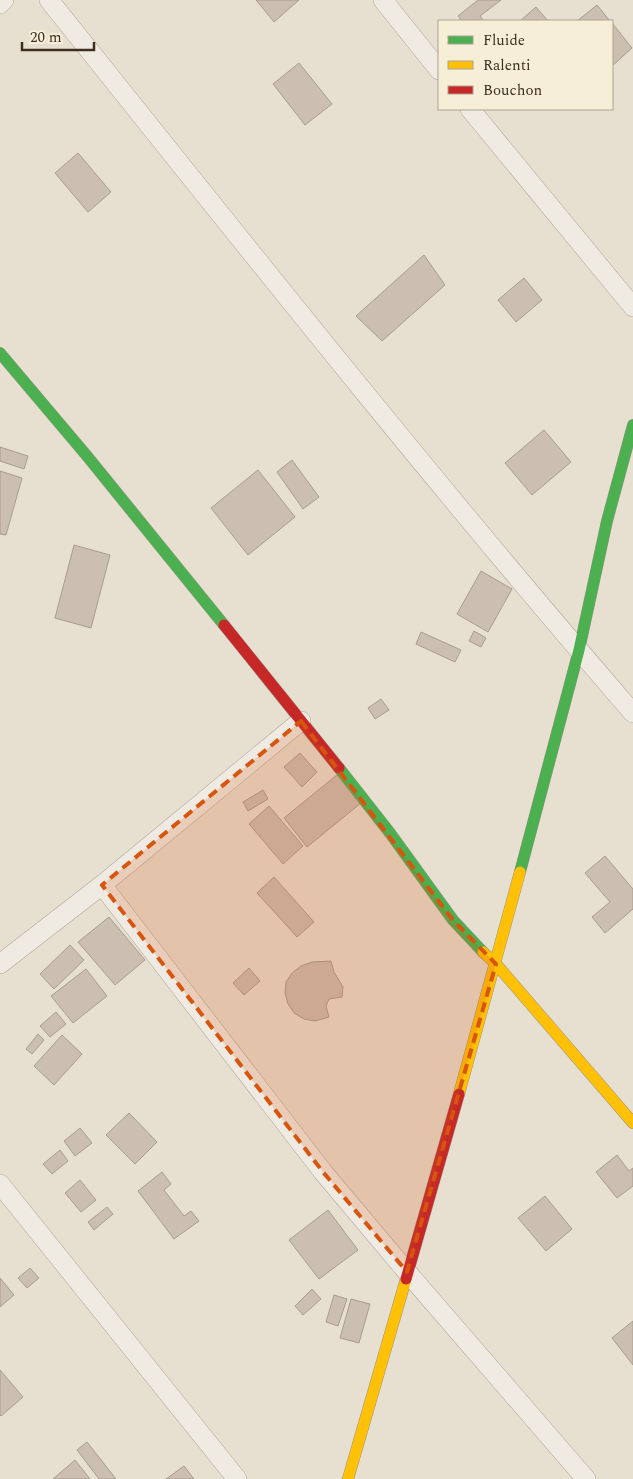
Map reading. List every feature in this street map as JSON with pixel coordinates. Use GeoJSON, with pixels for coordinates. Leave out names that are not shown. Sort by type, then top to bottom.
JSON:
{"type":"FeatureCollection","features":[{"type":"Feature","properties":{"kind":"street"},"geometry":{"type":"LineString","coordinates":[[0,4],[4,0]]}},
{"type":"Feature","properties":{"kind":"street"},"geometry":{"type":"LineString","coordinates":[[49,0],[311,328],[633,713]]}},
{"type":"Feature","properties":{"kind":"street"},"geometry":{"type":"LineString","coordinates":[[383,0],[438,69]]}},
{"type":"Feature","properties":{"kind":"street"},"geometry":{"type":"LineString","coordinates":[[471,110],[633,307]]}},
{"type":"Feature","properties":{"kind":"street"},"geometry":{"type":"LineString","coordinates":[[0,353],[87,456],[301,721],[390,833],[453,920],[474,944],[496,964],[630,1115]]}},
{"type":"Feature","properties":{"kind":"street"},"geometry":{"type":"LineString","coordinates":[[348,1479],[496,964],[579,650],[607,521],[633,425]]}},
{"type":"Feature","properties":{"kind":"street"},"geometry":{"type":"LineString","coordinates":[[0,964],[102,885],[301,721]]}},
{"type":"Feature","properties":{"kind":"street"},"geometry":{"type":"LineString","coordinates":[[102,885],[323,1172],[586,1479]]}},
{"type":"Feature","properties":{"kind":"street"},"geometry":{"type":"LineString","coordinates":[[0,1184],[237,1479]]}},
{"type":"Feature","properties":{"kind":"highlighted area"},"geometry":{"type":"Polygon","coordinates":[[[301,721],[453,920],[496,964],[407,1272],[323,1172],[102,885],[301,721]]]}},
{"type":"Feature","properties":{"kind":"building"},"geometry":{"type":"Polygon","coordinates":[[[256,0],[299,0],[274,22],[256,0]]]}},
{"type":"Feature","properties":{"kind":"building"},"geometry":{"type":"Polygon","coordinates":[[[478,0],[501,0],[480,16],[483,20],[461,20],[458,16],[478,0]]]}},
{"type":"Feature","properties":{"kind":"building"},"geometry":{"type":"Polygon","coordinates":[[[597,5],[609,20],[578,20],[597,5]]]}},
{"type":"Feature","properties":{"kind":"building"},"geometry":{"type":"Polygon","coordinates":[[[536,7],[547,20],[521,20],[536,7]]]}},
{"type":"Feature","properties":{"kind":"building"},"geometry":{"type":"Polygon","coordinates":[[[613,24],[632,48],[613,65],[613,24]]]}},
{"type":"Feature","properties":{"kind":"building"},"geometry":{"type":"Polygon","coordinates":[[[299,63],[332,104],[305,125],[273,84],[299,63]]]}},
{"type":"Feature","properties":{"kind":"building"},"geometry":{"type":"Polygon","coordinates":[[[78,153],[111,192],[88,212],[55,173],[78,153]]]}},
{"type":"Feature","properties":{"kind":"building"},"geometry":{"type":"Polygon","coordinates":[[[424,255],[445,285],[382,341],[356,316],[424,255]]]}},
{"type":"Feature","properties":{"kind":"building"},"geometry":{"type":"Polygon","coordinates":[[[524,278],[542,300],[516,322],[498,300],[524,278]]]}},
{"type":"Feature","properties":{"kind":"building"},"geometry":{"type":"Polygon","coordinates":[[[544,430],[571,462],[532,495],[505,463],[544,430]]]}},
{"type":"Feature","properties":{"kind":"building"},"geometry":{"type":"Polygon","coordinates":[[[0,447],[28,456],[24,469],[0,461],[0,447]]]}},
{"type":"Feature","properties":{"kind":"building"},"geometry":{"type":"Polygon","coordinates":[[[292,460],[319,497],[303,509],[277,472],[292,460]]]}},
{"type":"Feature","properties":{"kind":"building"},"geometry":{"type":"Polygon","coordinates":[[[258,470],[295,517],[248,555],[211,508],[258,470]]]}},
{"type":"Feature","properties":{"kind":"building"},"geometry":{"type":"Polygon","coordinates":[[[0,471],[22,478],[6,535],[0,534],[0,471]]]}},
{"type":"Feature","properties":{"kind":"building"},"geometry":{"type":"Polygon","coordinates":[[[74,545],[110,555],[91,628],[55,618],[74,545]]]}},
{"type":"Feature","properties":{"kind":"building"},"geometry":{"type":"Polygon","coordinates":[[[481,571],[512,589],[488,632],[457,614],[481,571]]]}},
{"type":"Feature","properties":{"kind":"building"},"geometry":{"type":"Polygon","coordinates":[[[474,631],[486,638],[481,647],[469,641],[474,631]]]}},
{"type":"Feature","properties":{"kind":"building"},"geometry":{"type":"Polygon","coordinates":[[[421,632],[461,650],[455,662],[416,644],[421,632]]]}},
{"type":"Feature","properties":{"kind":"building"},"geometry":{"type":"Polygon","coordinates":[[[381,699],[389,710],[375,719],[368,708],[381,699]]]}},
{"type":"Feature","properties":{"kind":"building"},"geometry":{"type":"Polygon","coordinates":[[[300,753],[317,772],[302,787],[284,767],[300,753]]]}},
{"type":"Feature","properties":{"kind":"building"},"geometry":{"type":"Polygon","coordinates":[[[338,774],[361,803],[307,847],[284,818],[338,774]]]}},
{"type":"Feature","properties":{"kind":"building"},"geometry":{"type":"Polygon","coordinates":[[[263,790],[268,799],[248,811],[243,802],[263,790]]]}},
{"type":"Feature","properties":{"kind":"building"},"geometry":{"type":"Polygon","coordinates":[[[269,806],[303,846],[283,864],[249,824],[269,806]]]}},
{"type":"Feature","properties":{"kind":"building"},"geometry":{"type":"Polygon","coordinates":[[[605,856],[633,889],[633,909],[605,933],[592,917],[610,902],[585,873],[605,856]]]}},
{"type":"Feature","properties":{"kind":"building"},"geometry":{"type":"Polygon","coordinates":[[[274,877],[314,922],[297,937],[257,893],[274,877]]]}},
{"type":"Feature","properties":{"kind":"building"},"geometry":{"type":"Polygon","coordinates":[[[109,917],[145,960],[115,985],[78,942],[109,917]]]}},
{"type":"Feature","properties":{"kind":"building"},"geometry":{"type":"Polygon","coordinates":[[[70,945],[84,960],[54,989],[40,974],[70,945]]]}},
{"type":"Feature","properties":{"kind":"building"},"geometry":{"type":"Polygon","coordinates":[[[331,961],[334,972],[343,987],[342,997],[329,999],[326,1006],[329,1017],[315,1021],[304,1019],[294,1013],[288,1004],[285,993],[286,982],[292,973],[301,966],[312,962],[331,961]]]}},
{"type":"Feature","properties":{"kind":"building"},"geometry":{"type":"Polygon","coordinates":[[[249,968],[260,981],[244,995],[233,983],[249,968]]]}},
{"type":"Feature","properties":{"kind":"building"},"geometry":{"type":"Polygon","coordinates":[[[86,969],[107,996],[73,1023],[51,996],[86,969]]]}},
{"type":"Feature","properties":{"kind":"building"},"geometry":{"type":"Polygon","coordinates":[[[56,1012],[66,1024],[50,1037],[40,1026],[56,1012]]]}},
{"type":"Feature","properties":{"kind":"building"},"geometry":{"type":"Polygon","coordinates":[[[38,1034],[44,1040],[32,1054],[26,1049],[38,1034]]]}},
{"type":"Feature","properties":{"kind":"building"},"geometry":{"type":"Polygon","coordinates":[[[62,1035],[82,1054],[54,1085],[34,1066],[62,1035]]]}},
{"type":"Feature","properties":{"kind":"building"},"geometry":{"type":"Polygon","coordinates":[[[129,1113],[157,1142],[135,1164],[106,1135],[129,1113]]]}},
{"type":"Feature","properties":{"kind":"building"},"geometry":{"type":"Polygon","coordinates":[[[80,1128],[92,1143],[75,1156],[64,1141],[80,1128]]]}},
{"type":"Feature","properties":{"kind":"building"},"geometry":{"type":"Polygon","coordinates":[[[60,1150],[68,1161],[52,1174],[43,1164],[60,1150]]]}},
{"type":"Feature","properties":{"kind":"building"},"geometry":{"type":"Polygon","coordinates":[[[617,1155],[629,1171],[633,1168],[633,1186],[617,1198],[596,1172],[617,1155]]]}},
{"type":"Feature","properties":{"kind":"building"},"geometry":{"type":"Polygon","coordinates":[[[162,1172],[171,1184],[164,1190],[184,1216],[191,1211],[199,1221],[174,1239],[138,1191],[162,1172]]]}},
{"type":"Feature","properties":{"kind":"building"},"geometry":{"type":"Polygon","coordinates":[[[80,1180],[96,1200],[81,1212],[65,1193],[80,1180]]]}},
{"type":"Feature","properties":{"kind":"building"},"geometry":{"type":"Polygon","coordinates":[[[545,1196],[572,1229],[546,1251],[518,1218],[545,1196]]]}},
{"type":"Feature","properties":{"kind":"building"},"geometry":{"type":"Polygon","coordinates":[[[107,1207],[113,1214],[94,1230],[88,1222],[107,1207]]]}},
{"type":"Feature","properties":{"kind":"building"},"geometry":{"type":"Polygon","coordinates":[[[328,1210],[358,1250],[319,1279],[289,1240],[328,1210]]]}},
{"type":"Feature","properties":{"kind":"building"},"geometry":{"type":"Polygon","coordinates":[[[30,1268],[39,1278],[27,1288],[18,1278],[30,1268]]]}},
{"type":"Feature","properties":{"kind":"building"},"geometry":{"type":"Polygon","coordinates":[[[0,1278],[14,1295],[0,1307],[0,1278]]]}},
{"type":"Feature","properties":{"kind":"building"},"geometry":{"type":"Polygon","coordinates":[[[312,1289],[321,1299],[303,1315],[295,1306],[312,1289]]]}},
{"type":"Feature","properties":{"kind":"building"},"geometry":{"type":"Polygon","coordinates":[[[334,1295],[347,1299],[338,1326],[326,1322],[334,1295]]]}},
{"type":"Feature","properties":{"kind":"building"},"geometry":{"type":"Polygon","coordinates":[[[351,1299],[370,1304],[359,1343],[340,1338],[351,1299]]]}},
{"type":"Feature","properties":{"kind":"building"},"geometry":{"type":"Polygon","coordinates":[[[633,1321],[633,1365],[612,1338],[633,1321]]]}},
{"type":"Feature","properties":{"kind":"building"},"geometry":{"type":"Polygon","coordinates":[[[0,1370],[23,1397],[1,1416],[0,1415],[0,1370]]]}},
{"type":"Feature","properties":{"kind":"building"},"geometry":{"type":"Polygon","coordinates":[[[87,1442],[116,1479],[99,1479],[77,1450],[87,1442]]]}},
{"type":"Feature","properties":{"kind":"building"},"geometry":{"type":"Polygon","coordinates":[[[75,1460],[90,1479],[53,1479],[75,1460]]]}},
{"type":"Feature","properties":{"kind":"building"},"geometry":{"type":"Polygon","coordinates":[[[184,1466],[194,1479],[166,1479],[184,1466]]]}},
{"type":"Feature","properties":{"kind":"traffic: fast"},"geometry":{"type":"LineString","coordinates":[[0,353],[87,456],[224,625]]}},
{"type":"Feature","properties":{"kind":"traffic: fast"},"geometry":{"type":"LineString","coordinates":[[520,872],[579,650],[607,521],[633,425]]}},
{"type":"Feature","properties":{"kind":"traffic: fast"},"geometry":{"type":"LineString","coordinates":[[339,768],[390,833],[453,920],[483,952]]}},
{"type":"Feature","properties":{"kind":"traffic: slow"},"geometry":{"type":"LineString","coordinates":[[459,1094],[520,872]]}},
{"type":"Feature","properties":{"kind":"traffic: slow"},"geometry":{"type":"LineString","coordinates":[[483,952],[496,964],[633,1123]]}},
{"type":"Feature","properties":{"kind":"traffic: slow"},"geometry":{"type":"LineString","coordinates":[[348,1479],[406,1279]]}},
{"type":"Feature","properties":{"kind":"traffic: jam"},"geometry":{"type":"LineString","coordinates":[[224,625],[339,768]]}},
{"type":"Feature","properties":{"kind":"traffic: jam"},"geometry":{"type":"LineString","coordinates":[[406,1279],[459,1094]]}}]}
